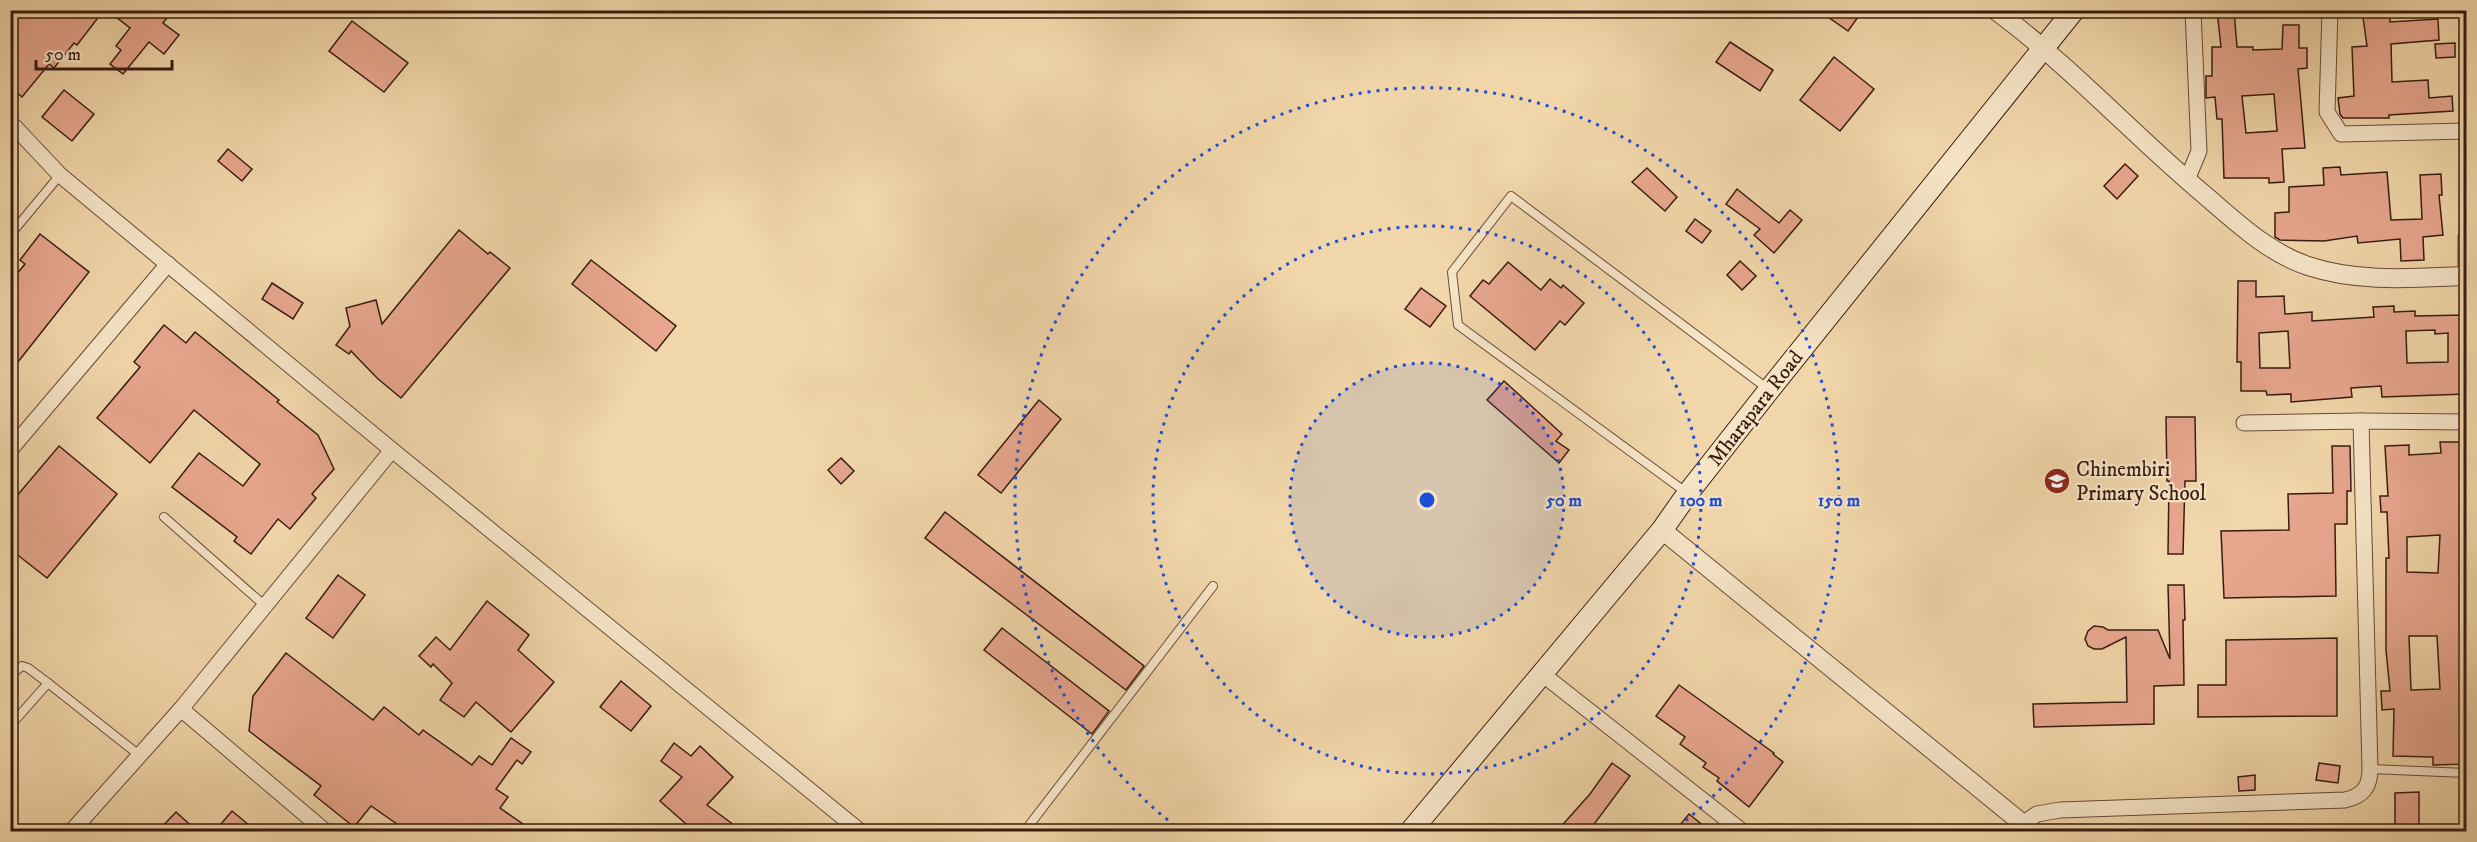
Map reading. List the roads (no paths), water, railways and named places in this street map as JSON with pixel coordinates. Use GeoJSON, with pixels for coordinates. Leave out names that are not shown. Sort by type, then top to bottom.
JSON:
{"type":"FeatureCollection","features":[{"type":"Feature","properties":{"kind":"main road","name":"Mharapara Road"},"geometry":{"type":"LineString","coordinates":[[1410,831],[1662,530],[1688,493],[1769,390],[2074,10]]}},
{"type":"Feature","properties":{"kind":"street"},"geometry":{"type":"LineString","coordinates":[[2187,180],[2199,151],[2193,10]]}},
{"type":"Feature","properties":{"kind":"street"},"geometry":{"type":"LineString","coordinates":[[2330,10],[2327,112],[2341,134],[2466,130]]}},
{"type":"Feature","properties":{"kind":"street"},"geometry":{"type":"LineString","coordinates":[[1999,12],[2044,49],[2187,180],[2249,233],[2306,265],[2339,274],[2377,279],[2466,276],[2466,237]]}},
{"type":"Feature","properties":{"kind":"street"},"geometry":{"type":"LineString","coordinates":[[10,122],[60,175],[392,450],[861,831]]}},
{"type":"Feature","properties":{"kind":"street"},"geometry":{"type":"LineString","coordinates":[[10,450],[168,264]]}},
{"type":"Feature","properties":{"kind":"street"},"geometry":{"type":"LineString","coordinates":[[1662,530],[2029,827],[2037,814],[2060,810],[2345,800],[2357,797],[2365,790],[2370,780],[2361,421]]}},
{"type":"Feature","properties":{"kind":"street"},"geometry":{"type":"LineString","coordinates":[[2244,423],[2466,422]]}},
{"type":"Feature","properties":{"kind":"street"},"geometry":{"type":"LineString","coordinates":[[71,831],[181,709],[392,450]]}},
{"type":"Feature","properties":{"kind":"street"},"geometry":{"type":"LineString","coordinates":[[1541,673],[1743,831]]}},
{"type":"Feature","properties":{"kind":"street"},"geometry":{"type":"LineString","coordinates":[[181,709],[326,831]]}},
{"type":"Feature","properties":{"kind":"lane"},"geometry":{"type":"LineString","coordinates":[[10,235],[60,175]]}},
{"type":"Feature","properties":{"kind":"lane"},"geometry":{"type":"LineString","coordinates":[[1688,493],[1458,325],[1452,272],[1511,196],[1769,390]]}},
{"type":"Feature","properties":{"kind":"lane"},"geometry":{"type":"LineString","coordinates":[[164,517],[264,605]]}},
{"type":"Feature","properties":{"kind":"lane"},"geometry":{"type":"LineString","coordinates":[[1024,831],[1213,586]]}},
{"type":"Feature","properties":{"kind":"lane"},"geometry":{"type":"LineString","coordinates":[[10,675],[22,666],[28,668],[139,755]]}},
{"type":"Feature","properties":{"kind":"lane"},"geometry":{"type":"LineString","coordinates":[[10,726],[48,683]]}},
{"type":"Feature","properties":{"kind":"lane"},"geometry":{"type":"LineString","coordinates":[[2370,769],[2466,774]]}},
{"type":"Feature","properties":{"kind":"place","name":"Chinembiri Primary School"},"geometry":{"type":"Point","coordinates":[2057,481]}}]}
